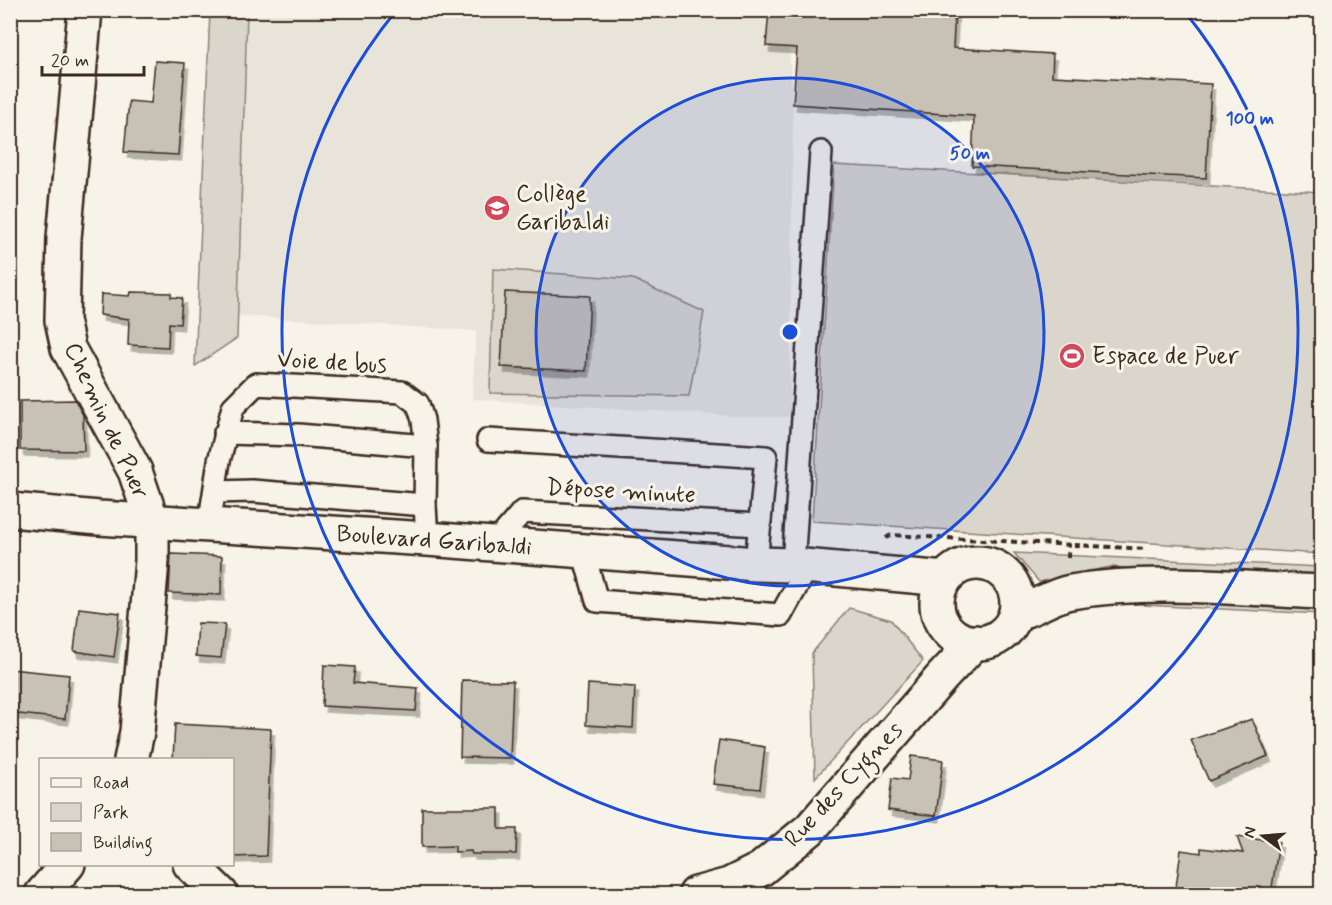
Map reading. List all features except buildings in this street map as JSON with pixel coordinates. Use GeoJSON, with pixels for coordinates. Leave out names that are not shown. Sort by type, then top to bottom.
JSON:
{"type":"FeatureCollection","features":[{"type":"Feature","properties":{"kind":"main road","name":"Chemin de Puer"},"geometry":{"type":"LineString","coordinates":[[85,10],[64,238],[62,320],[68,348],[135,471],[152,521],[151,572],[136,732],[131,758]]}},
{"type":"Feature","properties":{"kind":"main road","name":"Boulevard Garibaldi"},"geometry":{"type":"LineString","coordinates":[[10,510],[209,526],[427,539],[756,564],[800,565],[858,571],[941,591]]}},
{"type":"Feature","properties":{"kind":"main road"},"geometry":{"type":"LineString","coordinates":[[1014,597],[1012,623],[1005,632],[986,642],[965,639],[945,627],[939,616],[941,591],[954,570],[966,564],[979,562],[992,565],[1002,571],[1014,597],[1028,610],[1067,593],[1122,585],[1164,584],[1322,592]]}},
{"type":"Feature","properties":{"kind":"main road","name":"Rue des Cygnes"},"geometry":{"type":"LineString","coordinates":[[696,894],[730,890],[765,882],[943,676],[965,639]]}},
{"type":"Feature","properties":{"kind":"main road"},"geometry":{"type":"LineString","coordinates":[[42,894],[66,866]]}},
{"type":"Feature","properties":{"kind":"main road"},"geometry":{"type":"LineString","coordinates":[[192,866],[221,894]]}},
{"type":"Feature","properties":{"kind":"lane"},"geometry":{"type":"LineString","coordinates":[[583,551],[597,601],[781,615],[800,565],[821,152]]}},
{"type":"Feature","properties":{"kind":"lane","name":"Voie de bus"},"geometry":{"type":"LineString","coordinates":[[209,526],[219,461],[233,407],[256,384],[402,392],[418,404],[423,420],[426,446],[427,539]]}},
{"type":"Feature","properties":{"kind":"lane"},"geometry":{"type":"LineString","coordinates":[[225,433],[298,435],[426,446]]}},
{"type":"Feature","properties":{"kind":"lane"},"geometry":{"type":"LineString","coordinates":[[488,440],[766,457],[756,564]]}},
{"type":"Feature","properties":{"kind":"lane"},"geometry":{"type":"LineString","coordinates":[[215,492],[252,491],[425,505]]}},
{"type":"Feature","properties":{"kind":"lane","name":"Dépose minute"},"geometry":{"type":"LineString","coordinates":[[494,544],[522,512],[760,525]]}},
{"type":"Feature","properties":{"kind":"shaded area","name":"Collège Garibaldi"},"geometry":{"type":"Polygon","coordinates":[[[212,11],[786,11],[793,104],[790,417],[747,417],[472,399],[476,331],[197,313],[212,11]]]}},
{"type":"Feature","properties":{"kind":"green space"},"geometry":{"type":"Polygon","coordinates":[[[210,11],[247,11],[237,338],[195,366],[210,11]]]}},
{"type":"Feature","properties":{"kind":"green space","name":"Espace de Puer"},"geometry":{"type":"Polygon","coordinates":[[[834,165],[1321,192],[1321,554],[812,521],[834,165]]]}},
{"type":"Feature","properties":{"kind":"green space"},"geometry":{"type":"Polygon","coordinates":[[[493,269],[633,279],[704,312],[689,396],[490,393],[493,269]]]}},
{"type":"Feature","properties":{"kind":"green space"},"geometry":{"type":"Polygon","coordinates":[[[1014,553],[1321,567],[1321,579],[1110,567],[1039,582],[1014,553]]]}},
{"type":"Feature","properties":{"kind":"green space"},"geometry":{"type":"Polygon","coordinates":[[[1155,600],[1321,606],[1321,614],[1143,605],[1155,600]]]}},
{"type":"Feature","properties":{"kind":"green space"},"geometry":{"type":"Polygon","coordinates":[[[849,608],[891,620],[923,661],[815,778],[812,653],[849,608]]]}},
{"type":"Feature","properties":{"kind":"place","name":"Collège Garibaldi"},"geometry":{"type":"Point","coordinates":[497,208]}},
{"type":"Feature","properties":{"kind":"place","name":"Espace de Puer"},"geometry":{"type":"Point","coordinates":[1072,356]}}]}
